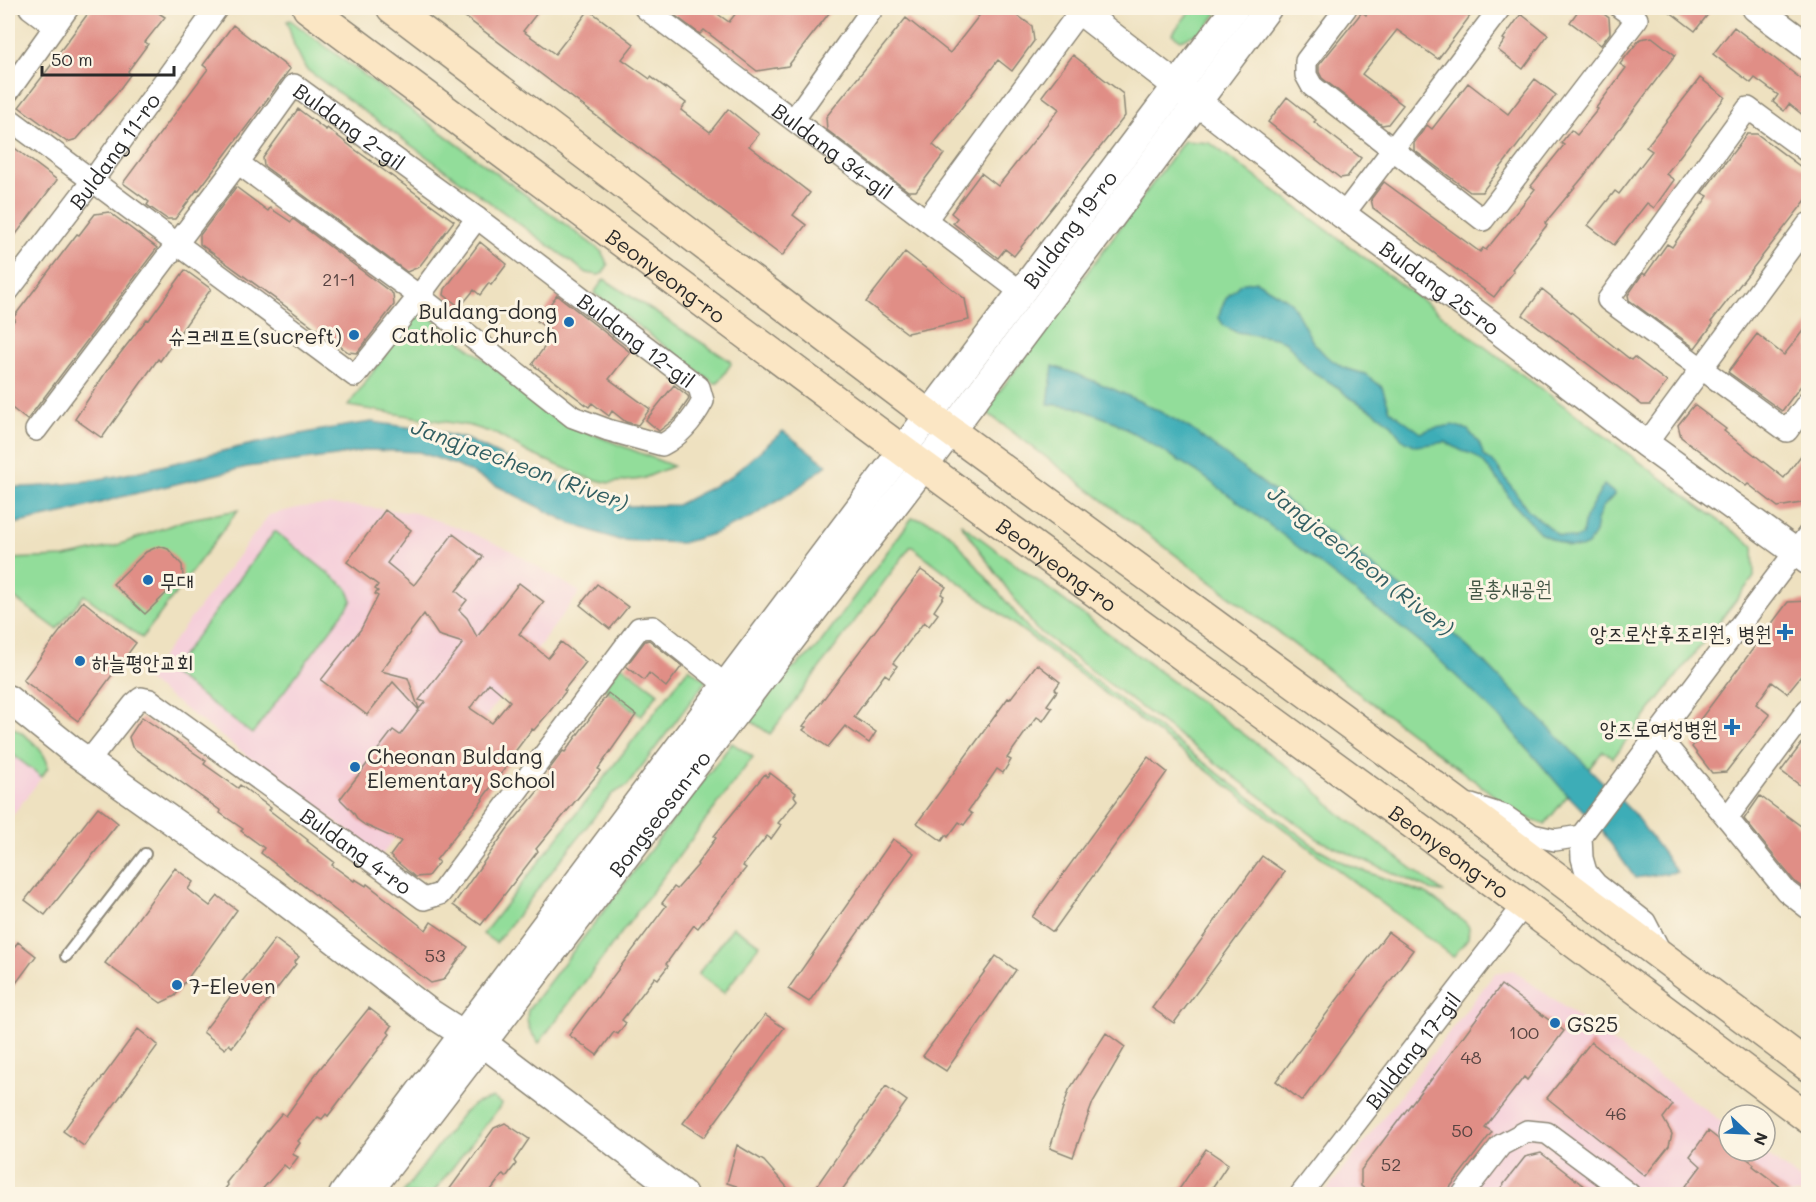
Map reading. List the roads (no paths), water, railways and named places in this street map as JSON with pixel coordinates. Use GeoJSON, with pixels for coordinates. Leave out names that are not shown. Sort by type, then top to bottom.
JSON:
{"type":"FeatureCollection","features":[{"type":"Feature","properties":{"kind":"main road","name":"Beonyeong-ro"},"geometry":{"type":"LineString","coordinates":[[308,8],[914,458],[1524,905],[1809,1118]]}},
{"type":"Feature","properties":{"kind":"main road","name":"Beonyeong-ro"},"geometry":{"type":"LineString","coordinates":[[394,8],[940,424],[1452,799],[1809,1066]]}},
{"type":"Feature","properties":{"kind":"street"},"geometry":{"type":"LineString","coordinates":[[30,8],[54,26]]}},
{"type":"Feature","properties":{"kind":"street"},"geometry":{"type":"LineString","coordinates":[[8,92],[68,8]]}},
{"type":"Feature","properties":{"kind":"street","name":"Buldang 11-ro"},"geometry":{"type":"LineString","coordinates":[[8,291],[93,180],[217,8]]}},
{"type":"Feature","properties":{"kind":"street","name":"Buldang 34-gil"},"geometry":{"type":"LineString","coordinates":[[645,8],[1021,292]]}},
{"type":"Feature","properties":{"kind":"street"},"geometry":{"type":"LineString","coordinates":[[794,119],[873,8]]}},
{"type":"Feature","properties":{"kind":"street","name":"Buldang 19-ro"},"geometry":{"type":"LineString","coordinates":[[940,424],[1021,292],[1236,8]]}},
{"type":"Feature","properties":{"kind":"street","name":"Buldang 19-ro"},"geometry":{"type":"LineString","coordinates":[[940,424],[1041,309],[1268,8]]}},
{"type":"Feature","properties":{"kind":"street"},"geometry":{"type":"LineString","coordinates":[[1346,8],[1306,61],[1306,75],[1312,87],[1483,220],[1636,19],[1621,8]]}},
{"type":"Feature","properties":{"kind":"street"},"geometry":{"type":"LineString","coordinates":[[1343,215],[1500,8]]}},
{"type":"Feature","properties":{"kind":"street"},"geometry":{"type":"LineString","coordinates":[[1756,8],[1809,47]]}},
{"type":"Feature","properties":{"kind":"street"},"geometry":{"type":"LineString","coordinates":[[926,220],[1078,9]]}},
{"type":"Feature","properties":{"kind":"street","name":"Buldang 25-ro"},"geometry":{"type":"LineString","coordinates":[[1078,9],[1343,215],[1484,319],[1646,444],[1804,549]]}},
{"type":"Feature","properties":{"kind":"street","name":"Buldang 2-gil"},"geometry":{"type":"LineString","coordinates":[[36,430],[238,163],[294,85],[477,218]]}},
{"type":"Feature","properties":{"kind":"street"},"geometry":{"type":"LineString","coordinates":[[1809,152],[1748,108],[1608,300],[1787,431],[1809,402]]}},
{"type":"Feature","properties":{"kind":"street"},"geometry":{"type":"LineString","coordinates":[[8,118],[355,376],[477,218]]}},
{"type":"Feature","properties":{"kind":"street","name":"Buldang 12-gil"},"geometry":{"type":"LineString","coordinates":[[238,163],[419,296],[573,417],[608,430],[662,445],[676,437],[695,416],[703,401],[699,387],[477,218]]}},
{"type":"Feature","properties":{"kind":"street"},"geometry":{"type":"LineString","coordinates":[[1646,444],[1809,224]]}},
{"type":"Feature","properties":{"kind":"street","name":"Bongseosan-ro"},"geometry":{"type":"LineString","coordinates":[[343,1194],[473,1039],[940,424]]}},
{"type":"Feature","properties":{"kind":"street"},"geometry":{"type":"LineString","coordinates":[[1663,957],[1645,922],[1596,884],[1586,872],[1582,858],[1581,836],[1657,735],[1804,549]]}},
{"type":"Feature","properties":{"kind":"street","name":"Buldang 4-ro"},"geometry":{"type":"LineString","coordinates":[[88,762],[134,704],[141,698],[150,700],[424,899],[440,894],[639,628],[653,627],[736,693]]}},
{"type":"Feature","properties":{"kind":"street"},"geometry":{"type":"LineString","coordinates":[[8,699],[88,762],[271,891],[429,1012],[473,1039],[683,1194]]}},
{"type":"Feature","properties":{"kind":"street"},"geometry":{"type":"LineString","coordinates":[[1727,818],[1809,709]]}},
{"type":"Feature","properties":{"kind":"street"},"geometry":{"type":"LineString","coordinates":[[1657,735],[1786,891],[1809,908]]}},
{"type":"Feature","properties":{"kind":"street"},"geometry":{"type":"LineString","coordinates":[[1452,799],[1505,816],[1532,835],[1555,840],[1581,836]]}},
{"type":"Feature","properties":{"kind":"street","name":"Buldang 17-gil"},"geometry":{"type":"LineString","coordinates":[[1309,1191],[1524,905]]}},
{"type":"Feature","properties":{"kind":"street","name":"Bongseosan-ro"},"geometry":{"type":"LineString","coordinates":[[367,1194],[473,1039]]}},
{"type":"Feature","properties":{"kind":"street"},"geometry":{"type":"LineString","coordinates":[[1463,1194],[1501,1145],[1527,1131],[1547,1133],[1629,1194]]}},
{"type":"Feature","properties":{"kind":"lane"},"geometry":{"type":"LineString","coordinates":[[66,956],[146,854]]}},
{"type":"Feature","properties":{"kind":"water"},"geometry":{"type":"Polygon","coordinates":[[[1256,281],[1291,302],[1313,342],[1326,356],[1344,368],[1365,374],[1382,387],[1390,410],[1421,433],[1453,425],[1468,430],[1479,443],[1484,456],[1496,465],[1528,510],[1558,535],[1575,539],[1582,535],[1585,518],[1604,485],[1615,494],[1602,508],[1595,533],[1588,545],[1581,548],[1569,547],[1541,534],[1511,501],[1504,488],[1483,462],[1472,454],[1446,442],[1416,446],[1402,439],[1390,423],[1308,369],[1286,342],[1236,332],[1224,326],[1219,318],[1227,297],[1240,284],[1256,281]]]}},
{"type":"Feature","properties":{"kind":"water","name":"Jangjaecheon (River)"},"geometry":{"type":"Polygon","coordinates":[[[1053,366],[1124,394],[1191,429],[1411,595],[1491,669],[1634,814],[1677,872],[1635,878],[1599,827],[1562,789],[1505,723],[1428,649],[1280,533],[1196,471],[1115,422],[1075,407],[1048,404],[1053,366]]]}},
{"type":"Feature","properties":{"kind":"water"},"geometry":{"type":"Polygon","coordinates":[[[372,422],[428,430],[466,439],[551,479],[629,506],[677,505],[729,478],[783,431],[827,465],[795,490],[752,517],[716,533],[682,543],[619,540],[572,524],[456,465],[419,452],[368,450],[247,467],[121,497],[66,513],[8,525],[8,487],[59,485],[110,477],[271,440],[372,422]]]}},
{"type":"Feature","properties":{"kind":"place","name":"Buldang-dong Catholic Church"},"geometry":{"type":"Point","coordinates":[569,322]}},
{"type":"Feature","properties":{"kind":"place","name":"슈크레프트(sucreft)"},"geometry":{"type":"Point","coordinates":[354,335]}},
{"type":"Feature","properties":{"kind":"place","name":"무대"},"geometry":{"type":"Point","coordinates":[148,580]}},
{"type":"Feature","properties":{"kind":"place","name":"앙즈로산후조리원, 병원"},"geometry":{"type":"Point","coordinates":[1785,632]}},
{"type":"Feature","properties":{"kind":"place","name":"하늘평안교회"},"geometry":{"type":"Point","coordinates":[80,661]}},
{"type":"Feature","properties":{"kind":"place","name":"앙즈로여성병원"},"geometry":{"type":"Point","coordinates":[1732,727]}},
{"type":"Feature","properties":{"kind":"place","name":"Cheonan Buldang Elementary School"},"geometry":{"type":"Point","coordinates":[355,767]}},
{"type":"Feature","properties":{"kind":"place","name":"7-Eleven"},"geometry":{"type":"Point","coordinates":[177,985]}},
{"type":"Feature","properties":{"kind":"place","name":"GS25"},"geometry":{"type":"Point","coordinates":[1555,1023]}},
{"type":"Feature","properties":{"kind":"park label","name":"물총새공원"},"geometry":{"type":"Point","coordinates":[1510,587]}}]}
